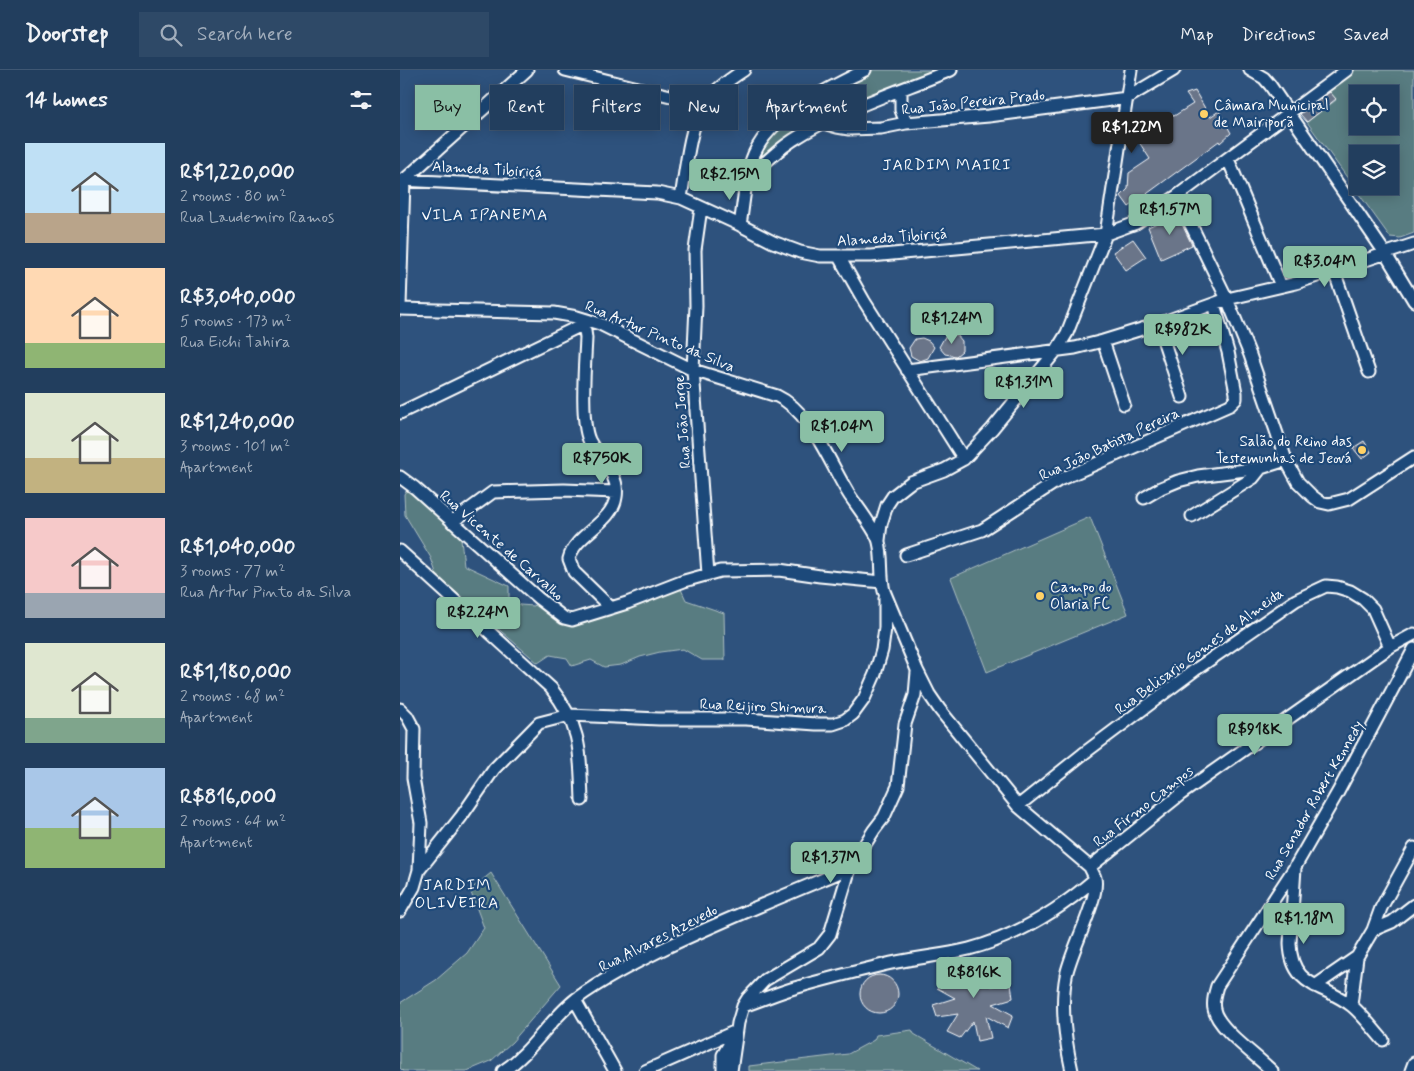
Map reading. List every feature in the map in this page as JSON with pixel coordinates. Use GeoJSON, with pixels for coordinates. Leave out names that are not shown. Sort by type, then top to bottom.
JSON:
{"type":"FeatureCollection","features":[{"type":"Feature","properties":{"kind":"street"},"geometry":{"type":"LineString","coordinates":[[400,308],[402,180],[527,70]]}},
{"type":"Feature","properties":{"kind":"street"},"geometry":{"type":"LineString","coordinates":[[565,70],[670,96]]}},
{"type":"Feature","properties":{"kind":"street"},"geometry":{"type":"LineString","coordinates":[[723,85],[744,70]]}},
{"type":"Feature","properties":{"kind":"street"},"geometry":{"type":"LineString","coordinates":[[740,225],[754,152],[761,140],[789,114],[814,97],[865,70]]}},
{"type":"Feature","properties":{"kind":"street"},"geometry":{"type":"LineString","coordinates":[[866,105],[951,70]]}},
{"type":"Feature","properties":{"kind":"street"},"geometry":{"type":"LineString","coordinates":[[879,540],[881,524],[887,505],[893,496],[911,482],[944,470],[964,459],[992,429],[1056,351],[1067,333],[1106,234],[1131,70]]}},
{"type":"Feature","properties":{"kind":"street"},"geometry":{"type":"LineString","coordinates":[[1127,98],[1174,70]]}},
{"type":"Feature","properties":{"kind":"street"},"geometry":{"type":"LineString","coordinates":[[1250,70],[1264,78],[1289,113],[1385,253],[1414,301]]}},
{"type":"Feature","properties":{"kind":"street","name":"Alameda Tibiriçá"},"geometry":{"type":"LineString","coordinates":[[402,180],[657,193],[681,198],[773,242],[800,252],[820,256],[871,256],[1106,234],[1136,222],[1177,196],[1347,70]]}},
{"type":"Feature","properties":{"kind":"street"},"geometry":{"type":"LineString","coordinates":[[901,91],[901,110],[906,123]]}},
{"type":"Feature","properties":{"kind":"street","name":"Rua João Pereira Prado"},"geometry":{"type":"LineString","coordinates":[[866,129],[906,123],[989,116],[1127,98]]}},
{"type":"Feature","properties":{"kind":"street"},"geometry":{"type":"LineString","coordinates":[[681,198],[695,130]]}},
{"type":"Feature","properties":{"kind":"street"},"geometry":{"type":"LineString","coordinates":[[747,181],[791,140],[810,130]]}},
{"type":"Feature","properties":{"kind":"street"},"geometry":{"type":"LineString","coordinates":[[1228,158],[1281,286]]}},
{"type":"Feature","properties":{"kind":"street"},"geometry":{"type":"LineString","coordinates":[[1177,196],[1226,299],[1250,355],[1286,460],[1298,482],[1320,502],[1329,504],[1349,499],[1414,457]]}},
{"type":"Feature","properties":{"kind":"street","name":"Rua João Jorge"},"geometry":{"type":"LineString","coordinates":[[701,208],[695,250],[696,306],[693,370],[708,574]]}},
{"type":"Feature","properties":{"kind":"street"},"geometry":{"type":"LineString","coordinates":[[907,370],[1075,348],[1158,324],[1226,299],[1334,272],[1414,244]]}},
{"type":"Feature","properties":{"kind":"street"},"geometry":{"type":"LineString","coordinates":[[839,257],[907,370],[964,459]]}},
{"type":"Feature","properties":{"kind":"street"},"geometry":{"type":"LineString","coordinates":[[1334,272],[1369,372]]}},
{"type":"Feature","properties":{"kind":"street","name":"Rua João Batista Pereira"},"geometry":{"type":"LineString","coordinates":[[906,555],[982,530],[1058,480],[1230,405],[1236,399],[1236,393],[1228,352],[1214,304]]}},
{"type":"Feature","properties":{"kind":"street","name":"Rua Artur Pinto da Silva"},"geometry":{"type":"LineString","coordinates":[[400,308],[554,313],[587,322],[693,370],[785,400],[798,411],[830,458],[849,494],[879,540],[883,586],[917,670],[929,694],[1018,806],[1090,868]]}},
{"type":"Feature","properties":{"kind":"street"},"geometry":{"type":"LineString","coordinates":[[400,413],[587,322],[585,427],[594,449],[612,473],[616,492],[614,503],[608,512],[575,546],[569,560],[574,572],[610,608]]}},
{"type":"Feature","properties":{"kind":"street"},"geometry":{"type":"LineString","coordinates":[[1158,324],[1182,397]]}},
{"type":"Feature","properties":{"kind":"street"},"geometry":{"type":"LineString","coordinates":[[1103,341],[1124,404]]}},
{"type":"Feature","properties":{"kind":"street"},"geometry":{"type":"LineString","coordinates":[[1144,498],[1178,481],[1198,476],[1261,468],[1286,460]]}},
{"type":"Feature","properties":{"kind":"street"},"geometry":{"type":"LineString","coordinates":[[1192,516],[1253,478],[1261,468]]}},
{"type":"Feature","properties":{"kind":"street","name":"Rua Vicente de Carvalho"},"geometry":{"type":"LineString","coordinates":[[400,477],[415,488],[538,598],[564,618],[572,620],[581,619],[708,574],[736,570],[780,570],[883,586]]}},
{"type":"Feature","properties":{"kind":"street"},"geometry":{"type":"LineString","coordinates":[[452,522],[493,492],[564,490],[616,492]]}},
{"type":"Feature","properties":{"kind":"street"},"geometry":{"type":"LineString","coordinates":[[400,551],[551,688],[570,715],[576,731],[580,758],[582,800]]}},
{"type":"Feature","properties":{"kind":"street","name":"Rua Reijiro Shimura"},"geometry":{"type":"LineString","coordinates":[[419,870],[461,817],[494,769],[539,723],[570,715],[754,720],[816,724],[833,724],[845,720],[853,714],[864,699],[875,674],[882,650],[885,628],[883,586]]}},
{"type":"Feature","properties":{"kind":"street","name":"Rua Belisario Gomes de Almeida"},"geometry":{"type":"LineString","coordinates":[[1018,806],[1083,754],[1210,659],[1296,600],[1326,586],[1350,591],[1363,599],[1373,609],[1390,647]]}},
{"type":"Feature","properties":{"kind":"street","name":"Rua Firmo Campos"},"geometry":{"type":"LineString","coordinates":[[1090,868],[1181,794],[1390,647],[1414,634]]}},
{"type":"Feature","properties":{"kind":"street","name":"Rua Senador Robert Kennedy"},"geometry":{"type":"LineString","coordinates":[[1272,1071],[1221,1025],[1215,1013],[1214,998],[1217,986],[1295,867],[1357,758],[1414,649]]}},
{"type":"Feature","properties":{"kind":"street"},"geometry":{"type":"LineString","coordinates":[[731,1071],[736,1033],[744,1006],[754,990],[765,980],[819,948],[830,934],[850,868],[884,817],[898,786],[905,724],[915,695],[917,670]]}},
{"type":"Feature","properties":{"kind":"street"},"geometry":{"type":"LineString","coordinates":[[400,709],[414,728],[413,778],[421,823],[419,870],[414,887],[400,911]]}},
{"type":"Feature","properties":{"kind":"street"},"geometry":{"type":"LineString","coordinates":[[1351,1005],[1357,957],[1373,930],[1381,908],[1414,848]]}},
{"type":"Feature","properties":{"kind":"street"},"geometry":{"type":"LineString","coordinates":[[1295,867],[1291,954],[1296,968],[1303,978],[1351,1005],[1383,1040]]}},
{"type":"Feature","properties":{"kind":"street","name":"Rua Alvares Azevedo"},"geometry":{"type":"LineString","coordinates":[[503,1071],[529,1048],[552,1020],[575,1000],[641,960],[712,925],[850,868]]}},
{"type":"Feature","properties":{"kind":"street"},"geometry":{"type":"LineString","coordinates":[[1072,1071],[1067,1050],[1063,1002],[1072,952],[1094,895],[1095,879],[1090,868]]}},
{"type":"Feature","properties":{"kind":"street"},"geometry":{"type":"LineString","coordinates":[[744,1006],[797,987],[850,973],[916,958],[968,949],[988,943],[1009,935],[1040,918],[1064,903],[1095,879]]}},
{"type":"Feature","properties":{"kind":"street"},"geometry":{"type":"LineString","coordinates":[[1373,930],[1392,922],[1414,905]]}},
{"type":"Feature","properties":{"kind":"street"},"geometry":{"type":"LineString","coordinates":[[1315,986],[1357,957]]}},
{"type":"Feature","properties":{"kind":"street"},"geometry":{"type":"LineString","coordinates":[[575,1000],[615,1071]]}},
{"type":"Feature","properties":{"kind":"street"},"geometry":{"type":"LineString","coordinates":[[645,1071],[736,1033]]}},
{"type":"Feature","properties":{"kind":"street"},"geometry":{"type":"LineString","coordinates":[[723,1071],[723,1055],[736,1033]]}},
{"type":"Feature","properties":{"kind":"street"},"geometry":{"type":"LineString","coordinates":[[1411,1071],[1414,1063]]}},
{"type":"Feature","properties":{"kind":"green space"},"geometry":{"type":"Polygon","coordinates":[[[872,70],[938,70],[866,101],[866,85],[842,85],[872,70]]]}},
{"type":"Feature","properties":{"kind":"green space"},"geometry":{"type":"Polygon","coordinates":[[[1355,70],[1414,70],[1414,233],[1400,238],[1390,237],[1360,195],[1399,195],[1399,145],[1349,145],[1349,180],[1307,122],[1336,100],[1327,89],[1355,70]]]}},
{"type":"Feature","properties":{"kind":"green space"},"geometry":{"type":"Polygon","coordinates":[[[777,130],[801,130],[767,154],[763,155],[760,153],[762,145],[777,130]]]}},
{"type":"Feature","properties":{"kind":"green space"},"geometry":{"type":"Polygon","coordinates":[[[408,488],[460,531],[464,565],[509,586],[509,598],[520,605],[534,606],[539,601],[564,619],[680,587],[686,600],[724,613],[725,660],[702,660],[683,649],[660,652],[640,657],[621,665],[604,667],[591,660],[572,666],[567,658],[550,655],[538,663],[437,576],[431,558],[405,515],[404,494],[408,488]]]}},
{"type":"Feature","properties":{"kind":"green space","name":"Campo do Olaria FC"},"geometry":{"type":"Polygon","coordinates":[[[1090,517],[1128,614],[987,672],[951,578],[1090,517]]]}},
{"type":"Feature","properties":{"kind":"green space"},"geometry":{"type":"Polygon","coordinates":[[[491,873],[561,985],[512,1042],[491,1061],[467,1071],[403,1071],[400,1068],[400,1003],[436,980],[467,953],[484,928],[470,890],[491,873]]]}},
{"type":"Feature","properties":{"kind":"green space"},"geometry":{"type":"Polygon","coordinates":[[[912,1030],[914,1034],[977,1071],[749,1071],[749,1066],[848,1054],[874,1040],[876,1035],[912,1030]]]}},
{"type":"Feature","properties":{"kind":"building"},"geometry":{"type":"Polygon","coordinates":[[[1195,91],[1210,117],[1219,111],[1231,133],[1220,143],[1219,141],[1129,207],[1121,196],[1128,189],[1129,173],[1150,159],[1137,139],[1173,114],[1174,116],[1193,104],[1186,94],[1195,91]]]}},
{"type":"Feature","properties":{"kind":"building"},"geometry":{"type":"Polygon","coordinates":[[[1330,92],[1336,99],[1307,122],[1300,114],[1330,92]]]}},
{"type":"Feature","properties":{"kind":"building"},"geometry":{"type":"Polygon","coordinates":[[[1177,214],[1192,245],[1161,259],[1148,227],[1177,214]]]}},
{"type":"Feature","properties":{"kind":"building"},"geometry":{"type":"Polygon","coordinates":[[[1133,239],[1146,257],[1126,270],[1113,252],[1133,239]]]}},
{"type":"Feature","properties":{"kind":"building"},"geometry":{"type":"Polygon","coordinates":[[[950,334],[957,335],[962,341],[962,351],[956,356],[945,354],[939,347],[944,338],[950,334]]]}},
{"type":"Feature","properties":{"kind":"building"},"geometry":{"type":"Polygon","coordinates":[[[922,338],[929,341],[934,347],[928,358],[920,361],[911,356],[909,348],[915,339],[922,338]]]}},
{"type":"Feature","properties":{"kind":"building","name":"Salão do Reino das Testemunhas de Jeová"},"geometry":{"type":"Polygon","coordinates":[[[1364,441],[1371,452],[1362,459],[1353,448],[1364,441]]]}},
{"type":"Feature","properties":{"kind":"building"},"geometry":{"type":"Polygon","coordinates":[[[976,959],[998,970],[990,986],[1011,984],[1013,998],[993,1004],[1013,1015],[1008,1028],[986,1016],[991,1038],[977,1041],[973,1021],[960,1038],[947,1032],[958,1014],[937,1017],[933,1005],[955,998],[937,988],[944,975],[962,984],[957,961],[976,959]]]}},
{"type":"Feature","properties":{"kind":"building"},"geometry":{"type":"Polygon","coordinates":[[[879,975],[892,981],[898,994],[892,1007],[879,1013],[866,1007],[860,994],[866,981],[879,975]]]}},
{"type":"Feature","properties":{"kind":"place","name":"Câmara Municipal de Mairiporã"},"geometry":{"type":"Point","coordinates":[1204,114]}},
{"type":"Feature","properties":{"kind":"place","name":"Salão do Reino das Testemunhas de Jeová"},"geometry":{"type":"Point","coordinates":[1362,450]}},
{"type":"Feature","properties":{"kind":"place","name":"Campo do Olaria FC"},"geometry":{"type":"Point","coordinates":[1040,596]}},
{"type":"Feature","properties":{"kind":"district","name":"JARDIM MAIRI"},"geometry":{"type":"Point","coordinates":[947,164]}},
{"type":"Feature","properties":{"kind":"district","name":"VILA IPANEMA"},"geometry":{"type":"Point","coordinates":[485,214]}},
{"type":"Feature","properties":{"kind":"district","name":"JARDIM OLIVEIRA"},"geometry":{"type":"Point","coordinates":[457,893]}}]}
